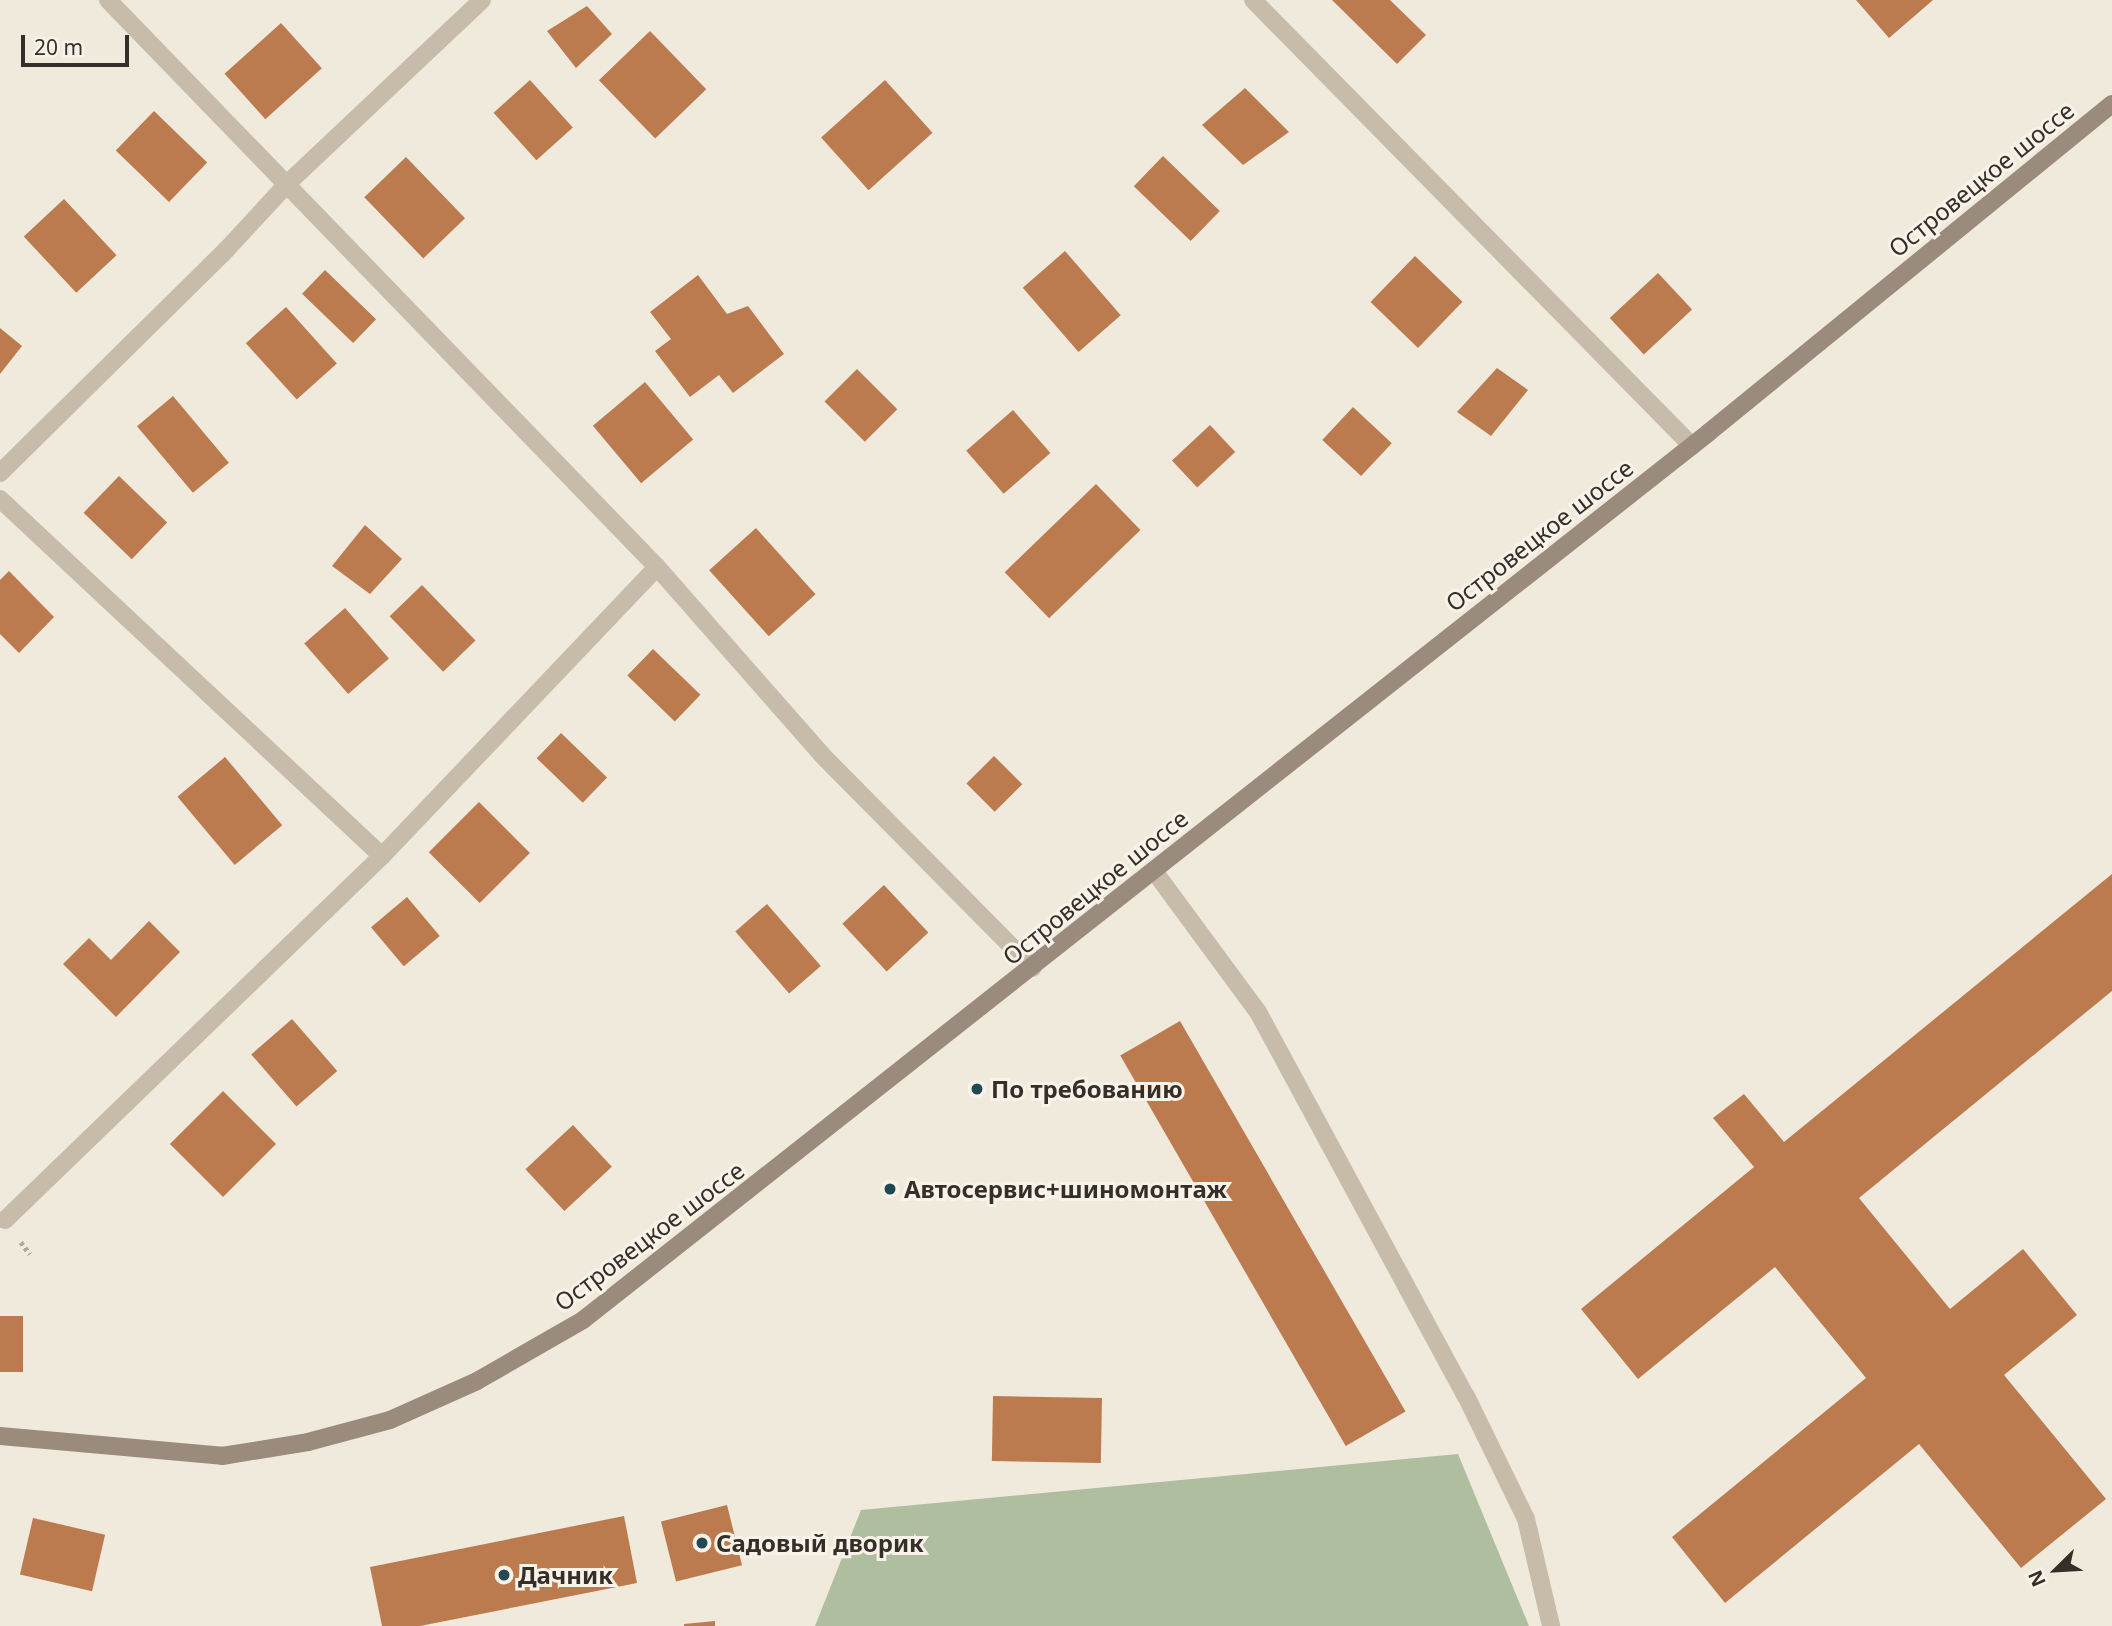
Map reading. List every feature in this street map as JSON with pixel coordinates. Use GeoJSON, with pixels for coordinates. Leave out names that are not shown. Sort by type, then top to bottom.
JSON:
{"type":"FeatureCollection","features":[{"type":"Feature","properties":{"kind":"main road","name":"Островецкое шоссе"},"geometry":{"type":"LineString","coordinates":[[0,1436],[222,1456],[308,1442],[390,1420],[477,1381],[583,1320],[1692,446],[2112,104]]}},
{"type":"Feature","properties":{"kind":"street"},"geometry":{"type":"LineString","coordinates":[[108,0],[289,182],[657,567],[821,754],[1033,968]]}},
{"type":"Feature","properties":{"kind":"street"},"geometry":{"type":"LineString","coordinates":[[0,473],[289,182],[482,0]]}},
{"type":"Feature","properties":{"kind":"street"},"geometry":{"type":"LineString","coordinates":[[1253,0],[1692,446]]}},
{"type":"Feature","properties":{"kind":"street"},"geometry":{"type":"LineString","coordinates":[[0,499],[382,856]]}},
{"type":"Feature","properties":{"kind":"street"},"geometry":{"type":"LineString","coordinates":[[5,1220],[382,856],[657,567]]}},
{"type":"Feature","properties":{"kind":"street"},"geometry":{"type":"LineString","coordinates":[[1154,871],[1258,1012],[1466,1396],[1526,1519],[1551,1626]]}},
{"type":"Feature","properties":{"kind":"green space"},"geometry":{"type":"Polygon","coordinates":[[[1458,1454],[1529,1626],[815,1626],[861,1510],[1458,1454]]]}},
{"type":"Feature","properties":{"kind":"building"},"geometry":{"type":"Polygon","coordinates":[[[1332,0],[1390,0],[1426,35],[1397,64],[1332,0]]]}},
{"type":"Feature","properties":{"kind":"building"},"geometry":{"type":"Polygon","coordinates":[[[1856,0],[1933,0],[1889,38],[1856,0]]]}},
{"type":"Feature","properties":{"kind":"building"},"geometry":{"type":"Polygon","coordinates":[[[587,6],[612,34],[576,68],[547,31],[587,6]]]}},
{"type":"Feature","properties":{"kind":"building"},"geometry":{"type":"Polygon","coordinates":[[[281,23],[322,68],[265,119],[225,74],[281,23]]]}},
{"type":"Feature","properties":{"kind":"building"},"geometry":{"type":"Polygon","coordinates":[[[650,31],[706,89],[655,139],[599,80],[650,31]]]}},
{"type":"Feature","properties":{"kind":"building"},"geometry":{"type":"Polygon","coordinates":[[[530,80],[573,128],[536,160],[494,113],[530,80]]]}},
{"type":"Feature","properties":{"kind":"building"},"geometry":{"type":"Polygon","coordinates":[[[885,80],[933,133],[869,190],[821,138],[885,80]]]}},
{"type":"Feature","properties":{"kind":"building"},"geometry":{"type":"Polygon","coordinates":[[[1245,88],[1289,132],[1243,165],[1202,125],[1245,88]]]}},
{"type":"Feature","properties":{"kind":"building"},"geometry":{"type":"Polygon","coordinates":[[[154,111],[207,162],[169,202],[116,151],[154,111]]]}},
{"type":"Feature","properties":{"kind":"building"},"geometry":{"type":"Polygon","coordinates":[[[1163,156],[1220,211],[1191,241],[1134,186],[1163,156]]]}},
{"type":"Feature","properties":{"kind":"building"},"geometry":{"type":"Polygon","coordinates":[[[406,157],[465,218],[423,258],[364,197],[406,157]]]}},
{"type":"Feature","properties":{"kind":"building"},"geometry":{"type":"Polygon","coordinates":[[[64,199],[117,255],[76,293],[24,237],[64,199]]]}},
{"type":"Feature","properties":{"kind":"building"},"geometry":{"type":"Polygon","coordinates":[[[1065,251],[1121,315],[1079,352],[1023,288],[1065,251]]]}},
{"type":"Feature","properties":{"kind":"building"},"geometry":{"type":"Polygon","coordinates":[[[1415,256],[1462,302],[1418,348],[1371,302],[1415,256]]]}},
{"type":"Feature","properties":{"kind":"building"},"geometry":{"type":"Polygon","coordinates":[[[325,270],[376,319],[353,343],[302,294],[325,270]]]}},
{"type":"Feature","properties":{"kind":"building"},"geometry":{"type":"Polygon","coordinates":[[[1658,273],[1692,310],[1644,355],[1610,318],[1658,273]]]}},
{"type":"Feature","properties":{"kind":"building"},"geometry":{"type":"Polygon","coordinates":[[[698,275],[727,314],[748,306],[784,354],[733,393],[719,375],[690,397],[655,351],[671,339],[650,312],[698,275]]]}},
{"type":"Feature","properties":{"kind":"building"},"geometry":{"type":"Polygon","coordinates":[[[286,307],[337,363],[297,400],[246,343],[286,307]]]}},
{"type":"Feature","properties":{"kind":"building"},"geometry":{"type":"Polygon","coordinates":[[[0,328],[22,346],[0,374],[0,328]]]}},
{"type":"Feature","properties":{"kind":"building"},"geometry":{"type":"Polygon","coordinates":[[[1497,368],[1528,390],[1491,436],[1457,412],[1497,368]]]}},
{"type":"Feature","properties":{"kind":"building"},"geometry":{"type":"Polygon","coordinates":[[[857,369],[897,409],[865,442],[824,402],[857,369]]]}},
{"type":"Feature","properties":{"kind":"building"},"geometry":{"type":"Polygon","coordinates":[[[645,382],[693,439],[641,483],[593,426],[645,382]]]}},
{"type":"Feature","properties":{"kind":"building"},"geometry":{"type":"Polygon","coordinates":[[[173,396],[229,463],[193,493],[137,426],[173,396]]]}},
{"type":"Feature","properties":{"kind":"building"},"geometry":{"type":"Polygon","coordinates":[[[1353,407],[1392,443],[1361,476],[1322,440],[1353,407]]]}},
{"type":"Feature","properties":{"kind":"building"},"geometry":{"type":"Polygon","coordinates":[[[1013,410],[1050,453],[1004,494],[966,451],[1013,410]]]}},
{"type":"Feature","properties":{"kind":"building"},"geometry":{"type":"Polygon","coordinates":[[[1210,425],[1235,452],[1197,488],[1172,460],[1210,425]]]}},
{"type":"Feature","properties":{"kind":"building"},"geometry":{"type":"Polygon","coordinates":[[[119,476],[167,523],[132,559],[84,513],[119,476]]]}},
{"type":"Feature","properties":{"kind":"building"},"geometry":{"type":"Polygon","coordinates":[[[1096,484],[1140,530],[1049,618],[1005,572],[1096,484]]]}},
{"type":"Feature","properties":{"kind":"building"},"geometry":{"type":"Polygon","coordinates":[[[365,525],[402,559],[370,594],[332,566],[365,525]]]}},
{"type":"Feature","properties":{"kind":"building"},"geometry":{"type":"Polygon","coordinates":[[[756,528],[816,594],[769,636],[709,570],[756,528]]]}},
{"type":"Feature","properties":{"kind":"building"},"geometry":{"type":"Polygon","coordinates":[[[9,571],[54,617],[19,653],[0,634],[0,580],[9,571]]]}},
{"type":"Feature","properties":{"kind":"building"},"geometry":{"type":"Polygon","coordinates":[[[422,585],[475,640],[443,672],[390,616],[422,585]]]}},
{"type":"Feature","properties":{"kind":"building"},"geometry":{"type":"Polygon","coordinates":[[[345,608],[389,659],[348,694],[304,643],[345,608]]]}},
{"type":"Feature","properties":{"kind":"building"},"geometry":{"type":"Polygon","coordinates":[[[653,649],[700,695],[675,721],[627,676],[653,649]]]}},
{"type":"Feature","properties":{"kind":"building"},"geometry":{"type":"Polygon","coordinates":[[[561,733],[607,777],[583,803],[537,758],[561,733]]]}},
{"type":"Feature","properties":{"kind":"building"},"geometry":{"type":"Polygon","coordinates":[[[994,756],[1022,784],[995,812],[966,784],[994,756]]]}},
{"type":"Feature","properties":{"kind":"building"},"geometry":{"type":"Polygon","coordinates":[[[225,757],[282,825],[235,865],[178,797],[225,757]]]}},
{"type":"Feature","properties":{"kind":"building"},"geometry":{"type":"Polygon","coordinates":[[[479,802],[530,853],[480,903],[429,852],[479,802]]]}},
{"type":"Feature","properties":{"kind":"building"},"geometry":{"type":"Polygon","coordinates":[[[2112,874],[2112,991],[1859,1198],[1950,1309],[2023,1249],[2077,1315],[2004,1375],[2106,1499],[2021,1568],[1919,1444],[1725,1603],[1672,1537],[1866,1378],[1775,1267],[1638,1379],[1581,1309],[1754,1167],[1713,1118],[1744,1094],[1784,1142],[2112,874]]]}},
{"type":"Feature","properties":{"kind":"building"},"geometry":{"type":"Polygon","coordinates":[[[884,885],[928,933],[887,971],[842,924],[884,885]]]}},
{"type":"Feature","properties":{"kind":"building"},"geometry":{"type":"Polygon","coordinates":[[[407,897],[440,936],[404,966],[371,927],[407,897]]]}},
{"type":"Feature","properties":{"kind":"building"},"geometry":{"type":"Polygon","coordinates":[[[767,904],[821,966],[789,993],[735,932],[767,904]]]}},
{"type":"Feature","properties":{"kind":"building"},"geometry":{"type":"Polygon","coordinates":[[[149,921],[180,952],[116,1017],[63,964],[89,938],[111,960],[149,921]]]}},
{"type":"Feature","properties":{"kind":"building"},"geometry":{"type":"Polygon","coordinates":[[[292,1019],[337,1071],[297,1107],[251,1054],[292,1019]]]}},
{"type":"Feature","properties":{"kind":"building"},"geometry":{"type":"Polygon","coordinates":[[[1180,1021],[1406,1412],[1346,1446],[1120,1056],[1180,1021]]]}},
{"type":"Feature","properties":{"kind":"building"},"geometry":{"type":"Polygon","coordinates":[[[223,1091],[276,1144],[223,1197],[170,1144],[223,1091]]]}},
{"type":"Feature","properties":{"kind":"building"},"geometry":{"type":"Polygon","coordinates":[[[573,1125],[612,1167],[564,1211],[525,1169],[573,1125]]]}},
{"type":"Feature","properties":{"kind":"building"},"geometry":{"type":"Polygon","coordinates":[[[0,1316],[23,1316],[23,1372],[0,1372],[0,1316]]]}},
{"type":"Feature","properties":{"kind":"building"},"geometry":{"type":"Polygon","coordinates":[[[993,1396],[1102,1398],[1101,1463],[992,1461],[993,1396]]]}},
{"type":"Feature","properties":{"kind":"building"},"geometry":{"type":"Polygon","coordinates":[[[727,1505],[742,1565],[676,1582],[661,1521],[727,1505]]]}},
{"type":"Feature","properties":{"kind":"building","name":"Дачник"},"geometry":{"type":"Polygon","coordinates":[[[624,1516],[637,1583],[420,1626],[382,1626],[370,1567],[624,1516]]]}},
{"type":"Feature","properties":{"kind":"building"},"geometry":{"type":"Polygon","coordinates":[[[33,1518],[105,1535],[92,1591],[20,1575],[33,1518]]]}},
{"type":"Feature","properties":{"kind":"building"},"geometry":{"type":"Polygon","coordinates":[[[715,1621],[715,1626],[684,1626],[684,1624],[715,1621]]]}},
{"type":"Feature","properties":{"kind":"place","name":"По требованию"},"geometry":{"type":"Point","coordinates":[977,1089]}},
{"type":"Feature","properties":{"kind":"place","name":"Автосервис+шиномонтаж"},"geometry":{"type":"Point","coordinates":[890,1189]}},
{"type":"Feature","properties":{"kind":"place","name":"Садовый дворик"},"geometry":{"type":"Point","coordinates":[702,1543]}},
{"type":"Feature","properties":{"kind":"place","name":"Дачник"},"geometry":{"type":"Point","coordinates":[504,1575]}}]}
